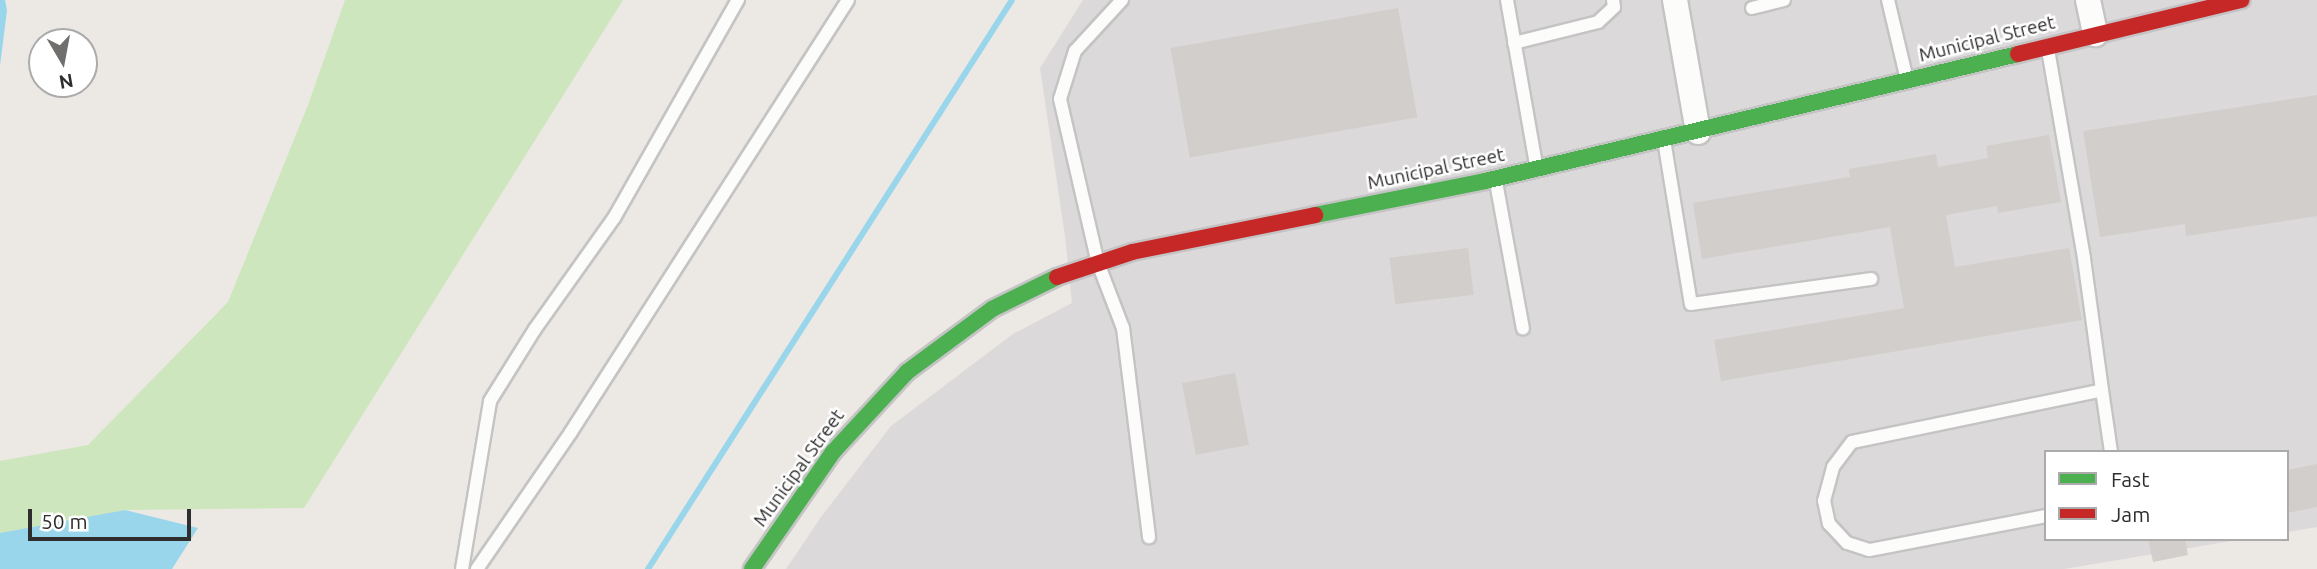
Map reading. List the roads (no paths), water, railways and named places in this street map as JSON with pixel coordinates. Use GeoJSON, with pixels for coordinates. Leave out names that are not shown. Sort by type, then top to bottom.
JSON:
{"type":"FeatureCollection","features":[{"type":"Feature","properties":{"kind":"street"},"geometry":{"type":"LineString","coordinates":[[1675,0],[1698,132]]}},
{"type":"Feature","properties":{"kind":"street"},"geometry":{"type":"LineString","coordinates":[[2088,0],[2095,34]]}},
{"type":"Feature","properties":{"kind":"street","name":"Municipal Street"},"geometry":{"type":"LineString","coordinates":[[752,569],[833,452],[906,372],[992,309],[1068,272],[1132,252],[1496,178],[1698,132],[2047,45],[2242,0]]}},
{"type":"Feature","properties":{"kind":"lane"},"geometry":{"type":"LineString","coordinates":[[462,569],[490,401],[535,329],[614,218],[738,0]]}},
{"type":"Feature","properties":{"kind":"lane"},"geometry":{"type":"LineString","coordinates":[[477,569],[571,432],[848,0]]}},
{"type":"Feature","properties":{"kind":"lane"},"geometry":{"type":"LineString","coordinates":[[1122,0],[1075,51],[1060,99],[1098,263],[1123,328],[1149,537]]}},
{"type":"Feature","properties":{"kind":"lane"},"geometry":{"type":"LineString","coordinates":[[1507,0],[1537,169]]}},
{"type":"Feature","properties":{"kind":"lane"},"geometry":{"type":"LineString","coordinates":[[1514,43],[1598,22],[1614,7],[1613,0]]}},
{"type":"Feature","properties":{"kind":"lane"},"geometry":{"type":"LineString","coordinates":[[1752,8],[1784,0]]}},
{"type":"Feature","properties":{"kind":"lane"},"geometry":{"type":"LineString","coordinates":[[1888,0],[1907,80]]}},
{"type":"Feature","properties":{"kind":"lane"},"geometry":{"type":"LineString","coordinates":[[2047,45],[2084,258],[2111,450]]}},
{"type":"Feature","properties":{"kind":"lane"},"geometry":{"type":"LineString","coordinates":[[1664,139],[1691,304],[1871,279]]}},
{"type":"Feature","properties":{"kind":"lane"},"geometry":{"type":"LineString","coordinates":[[1496,178],[1522,329]]}},
{"type":"Feature","properties":{"kind":"lane"},"geometry":{"type":"LineString","coordinates":[[2044,516],[1869,550],[1847,543],[1829,524],[1824,501],[1833,467],[1852,442],[2102,390]]}},
{"type":"Feature","properties":{"kind":"water"},"geometry":{"type":"Polygon","coordinates":[[[0,0],[5,0],[7,10],[0,66],[0,0]]]}},
{"type":"Feature","properties":{"kind":"water"},"geometry":{"type":"Polygon","coordinates":[[[125,510],[198,528],[172,569],[0,569],[0,533],[125,510]]]}},
{"type":"Feature","properties":{"kind":"waterway"},"geometry":{"type":"LineString","coordinates":[[648,569],[1012,0]]}}]}
